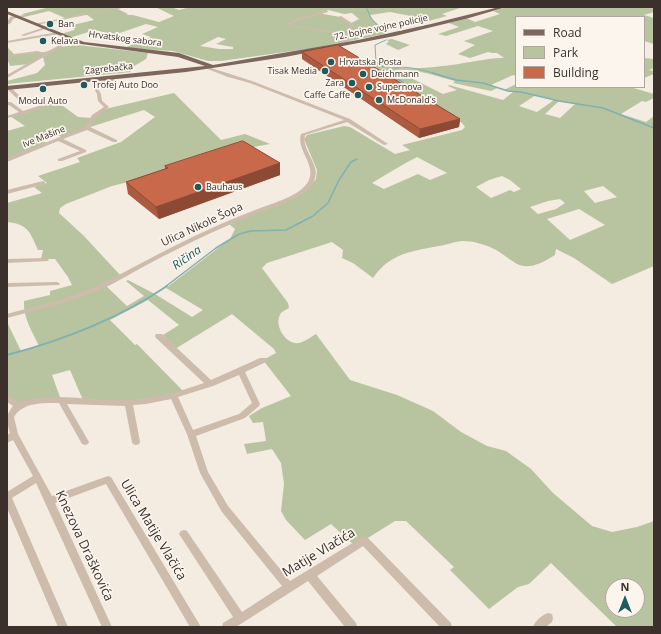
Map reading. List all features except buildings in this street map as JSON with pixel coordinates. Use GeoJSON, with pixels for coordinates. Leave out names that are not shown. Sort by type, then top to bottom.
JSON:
{"type":"FeatureCollection","features":[{"type":"Feature","properties":{"kind":"main road","name":"72. bojne vojne policije"},"geometry":{"type":"LineString","coordinates":[[226,64],[341,44],[408,30],[499,7]]}},
{"type":"Feature","properties":{"kind":"main road","name":"72. bojne vojne policije"},"geometry":{"type":"LineString","coordinates":[[207,66],[295,54],[384,37],[504,7]]}},
{"type":"Feature","properties":{"kind":"main road","name":"Hrvatskog sabora"},"geometry":{"type":"LineString","coordinates":[[7,12],[73,39],[94,45],[174,54],[207,66]]}},
{"type":"Feature","properties":{"kind":"main road","name":"Hrvatskog sabora"},"geometry":{"type":"LineString","coordinates":[[174,54],[207,66]]}},
{"type":"Feature","properties":{"kind":"main road"},"geometry":{"type":"LineString","coordinates":[[189,68],[192,65],[192,61]]}},
{"type":"Feature","properties":{"kind":"main road"},"geometry":{"type":"LineString","coordinates":[[189,68],[226,64]]}},
{"type":"Feature","properties":{"kind":"main road"},"geometry":{"type":"LineString","coordinates":[[223,70],[226,64]]}},
{"type":"Feature","properties":{"kind":"main road","name":"Zagrebačka"},"geometry":{"type":"LineString","coordinates":[[7,87],[207,66]]}},
{"type":"Feature","properties":{"kind":"main road","name":"Zagrebačka"},"geometry":{"type":"LineString","coordinates":[[7,87],[114,78],[189,68]]}},
{"type":"Feature","properties":{"kind":"street"},"geometry":{"type":"LineString","coordinates":[[36,24],[124,7]]}},
{"type":"Feature","properties":{"kind":"street"},"geometry":{"type":"LineString","coordinates":[[646,7],[654,10]]}},
{"type":"Feature","properties":{"kind":"street"},"geometry":{"type":"LineString","coordinates":[[327,11],[286,25],[352,35],[352,38],[340,43],[341,44]]}},
{"type":"Feature","properties":{"kind":"street"},"geometry":{"type":"LineString","coordinates":[[7,24],[10,22],[9,18],[18,16]]}},
{"type":"Feature","properties":{"kind":"street"},"geometry":{"type":"LineString","coordinates":[[340,17],[353,25],[349,30],[349,34]]}},
{"type":"Feature","properties":{"kind":"street"},"geometry":{"type":"LineString","coordinates":[[7,38],[28,35],[46,28]]}},
{"type":"Feature","properties":{"kind":"street"},"geometry":{"type":"LineString","coordinates":[[7,42],[58,33]]}},
{"type":"Feature","properties":{"kind":"street"},"geometry":{"type":"LineString","coordinates":[[7,77],[73,39]]}},
{"type":"Feature","properties":{"kind":"street"},"geometry":{"type":"LineString","coordinates":[[7,56],[36,52],[46,55]]}},
{"type":"Feature","properties":{"kind":"street"},"geometry":{"type":"LineString","coordinates":[[207,66],[223,70],[348,120],[386,144]]}},
{"type":"Feature","properties":{"kind":"street"},"geometry":{"type":"LineString","coordinates":[[207,66],[244,79]]}},
{"type":"Feature","properties":{"kind":"street"},"geometry":{"type":"LineString","coordinates":[[114,78],[113,80],[96,82],[94,85],[99,94],[100,101],[107,107],[94,116],[87,128],[115,141]]}},
{"type":"Feature","properties":{"kind":"street"},"geometry":{"type":"LineString","coordinates":[[7,87],[24,102],[44,99]]}},
{"type":"Feature","properties":{"kind":"street"},"geometry":{"type":"LineString","coordinates":[[9,116],[62,100]]}},
{"type":"Feature","properties":{"kind":"street"},"geometry":{"type":"LineString","coordinates":[[7,104],[9,103],[23,113]]}},
{"type":"Feature","properties":{"kind":"street"},"geometry":{"type":"LineString","coordinates":[[333,114],[336,118],[336,123]]}},
{"type":"Feature","properties":{"kind":"street","name":"Ulica Nikole Šopa"},"geometry":{"type":"LineString","coordinates":[[7,316],[72,298],[96,289],[234,219],[291,199],[307,187],[312,180],[313,171],[309,158],[301,143],[301,137],[306,132],[348,120]]}},
{"type":"Feature","properties":{"kind":"street","name":"Ive Mašine"},"geometry":{"type":"LineString","coordinates":[[7,160],[87,128]]}},
{"type":"Feature","properties":{"kind":"street"},"geometry":{"type":"LineString","coordinates":[[60,140],[84,151],[60,160]]}},
{"type":"Feature","properties":{"kind":"street"},"geometry":{"type":"LineString","coordinates":[[7,192],[43,183]]}},
{"type":"Feature","properties":{"kind":"street"},"geometry":{"type":"LineString","coordinates":[[7,261],[46,260]]}},
{"type":"Feature","properties":{"kind":"street"},"geometry":{"type":"LineString","coordinates":[[7,285],[57,284]]}},
{"type":"Feature","properties":{"kind":"street"},"geometry":{"type":"LineString","coordinates":[[159,336],[210,384]]}},
{"type":"Feature","properties":{"kind":"street"},"geometry":{"type":"LineString","coordinates":[[10,437],[10,417],[13,411],[20,406],[61,400],[128,403],[173,396],[210,384],[264,360]]}},
{"type":"Feature","properties":{"kind":"street"},"geometry":{"type":"LineString","coordinates":[[191,434],[242,416],[256,404],[241,370]]}},
{"type":"Feature","properties":{"kind":"street"},"geometry":{"type":"LineString","coordinates":[[173,396],[191,434],[204,473],[225,509],[289,587]]}},
{"type":"Feature","properties":{"kind":"street"},"geometry":{"type":"LineString","coordinates":[[7,398],[20,406]]}},
{"type":"Feature","properties":{"kind":"street"},"geometry":{"type":"LineString","coordinates":[[61,400],[85,442]]}},
{"type":"Feature","properties":{"kind":"street"},"geometry":{"type":"LineString","coordinates":[[128,403],[136,442]]}},
{"type":"Feature","properties":{"kind":"street","name":"Knezova Draškovića"},"geometry":{"type":"LineString","coordinates":[[10,437],[38,477],[107,627]]}},
{"type":"Feature","properties":{"kind":"street"},"geometry":{"type":"LineString","coordinates":[[38,477],[7,497],[62,627]]}},
{"type":"Feature","properties":{"kind":"street","name":"Ulica Matije Vlačića"},"geometry":{"type":"LineString","coordinates":[[50,501],[108,480],[196,627]]}},
{"type":"Feature","properties":{"kind":"street"},"geometry":{"type":"LineString","coordinates":[[184,534],[240,618]]}},
{"type":"Feature","properties":{"kind":"street","name":"Matije Vlačića"},"geometry":{"type":"LineString","coordinates":[[227,627],[364,540],[447,627]]}},
{"type":"Feature","properties":{"kind":"street"},"geometry":{"type":"LineString","coordinates":[[310,575],[352,627]]}},
{"type":"Feature","properties":{"kind":"street"},"geometry":{"type":"LineString","coordinates":[[538,627],[548,618]]}},
{"type":"Feature","properties":{"kind":"green space"},"geometry":{"type":"Polygon","coordinates":[[[44,7],[124,7],[118,9],[128,14],[126,15],[133,15],[159,22],[174,16],[155,7],[171,7],[179,10],[191,7],[463,7],[442,14],[447,16],[425,22],[416,17],[390,12],[370,15],[385,34],[314,48],[221,61],[208,61],[173,51],[124,48],[151,37],[142,34],[158,27],[146,24],[114,35],[95,30],[69,38],[60,34],[75,30],[68,26],[94,20],[86,14],[65,18],[49,11],[20,18],[18,16],[46,8],[44,7]],[[328,10],[318,13],[340,17],[351,23],[359,19],[352,13],[344,14],[328,10]],[[218,37],[200,46],[219,49],[233,49],[233,47],[216,44],[226,39],[218,37]]]}},
{"type":"Feature","properties":{"kind":"green space"},"geometry":{"type":"Polygon","coordinates":[[[507,7],[649,7],[654,9],[654,12],[644,15],[654,18],[654,44],[645,41],[645,16],[515,16],[515,76],[513,75],[491,85],[497,88],[491,91],[453,83],[455,81],[425,73],[410,70],[395,70],[443,94],[457,90],[448,86],[449,85],[503,100],[513,92],[504,90],[515,84],[515,88],[633,88],[654,94],[654,98],[646,102],[642,101],[621,114],[646,122],[654,116],[654,266],[612,284],[574,258],[556,249],[555,255],[541,263],[531,266],[522,266],[493,248],[470,241],[463,241],[404,254],[387,263],[373,278],[353,263],[342,258],[343,250],[332,242],[267,263],[262,268],[288,303],[289,308],[281,313],[279,318],[279,328],[289,341],[294,343],[305,341],[316,334],[350,380],[397,395],[433,411],[461,432],[487,446],[506,451],[531,469],[553,493],[592,526],[612,532],[637,527],[654,521],[654,627],[617,627],[608,618],[645,618],[645,578],[605,578],[605,615],[551,563],[529,584],[518,587],[489,609],[450,570],[454,567],[406,521],[395,521],[355,546],[331,524],[305,540],[286,520],[281,511],[284,484],[281,463],[272,449],[247,454],[244,444],[266,441],[263,422],[253,423],[249,416],[262,408],[291,396],[263,360],[276,353],[274,349],[232,314],[175,349],[163,335],[179,325],[148,300],[110,320],[135,345],[137,344],[184,392],[128,403],[83,400],[70,370],[52,375],[61,400],[20,406],[7,398],[7,322],[21,351],[39,346],[26,319],[24,301],[50,295],[50,291],[72,285],[55,259],[41,259],[43,250],[38,250],[33,238],[24,227],[7,222],[7,203],[42,193],[34,187],[47,183],[38,176],[80,162],[77,158],[121,142],[155,117],[144,110],[87,128],[64,138],[52,133],[38,139],[49,144],[7,160],[7,131],[25,126],[10,116],[54,103],[63,106],[78,117],[92,118],[105,109],[174,93],[221,140],[245,134],[270,144],[242,149],[168,172],[112,186],[66,204],[60,208],[59,213],[84,236],[121,276],[105,285],[127,306],[144,296],[126,281],[128,280],[155,294],[192,317],[203,310],[166,288],[230,239],[235,229],[229,224],[305,192],[316,179],[317,170],[304,139],[307,135],[344,126],[350,127],[395,154],[410,150],[402,145],[462,130],[465,127],[462,123],[370,65],[376,62],[386,66],[415,68],[448,65],[493,58],[504,58],[497,53],[488,52],[470,58],[458,54],[475,45],[464,41],[493,31],[478,26],[446,36],[438,34],[459,27],[449,23],[466,18],[475,22],[500,14],[493,11],[507,7]],[[536,95],[519,106],[537,112],[554,100],[536,95]],[[559,101],[545,114],[560,118],[575,104],[559,101]],[[417,157],[372,183],[384,189],[418,174],[430,180],[447,173],[417,157]],[[502,176],[489,180],[476,187],[491,198],[510,190],[514,192],[521,189],[510,180],[502,176]],[[603,186],[584,191],[595,203],[617,197],[603,186]],[[560,199],[530,207],[538,214],[556,209],[565,203],[560,199]],[[579,209],[547,219],[570,240],[605,225],[579,209]]]}},
{"type":"Feature","properties":{"kind":"green space"},"geometry":{"type":"Polygon","coordinates":[[[392,39],[410,45],[398,50],[386,44],[389,41],[386,40],[392,39]]]}},
{"type":"Feature","properties":{"kind":"green space"},"geometry":{"type":"Polygon","coordinates":[[[77,45],[148,53],[146,59],[131,68],[131,72],[7,84],[7,81],[37,73],[45,65],[43,57],[29,64],[10,66],[7,58],[7,47],[15,55],[45,52],[60,47],[77,45]]]}},
{"type":"Feature","properties":{"kind":"green space"},"geometry":{"type":"Polygon","coordinates":[[[645,58],[654,59],[654,68],[649,70],[654,71],[654,74],[645,78],[645,58]]]}},
{"type":"Feature","properties":{"kind":"waterway","name":"Ričina"},"geometry":{"type":"LineString","coordinates":[[366,7],[371,18],[385,34]]}},
{"type":"Feature","properties":{"kind":"waterway"},"geometry":{"type":"LineString","coordinates":[[385,72],[382,65],[376,62],[375,45],[386,40]]}},
{"type":"Feature","properties":{"kind":"waterway"},"geometry":{"type":"LineString","coordinates":[[385,72],[390,69],[403,67],[436,74]]}},
{"type":"Feature","properties":{"kind":"waterway"},"geometry":{"type":"LineString","coordinates":[[386,73],[403,82]]}},
{"type":"Feature","properties":{"kind":"waterway"},"geometry":{"type":"LineString","coordinates":[[433,73],[456,80],[483,83],[508,91],[521,92],[559,101],[603,108],[654,128]]}},
{"type":"Feature","properties":{"kind":"waterway","name":"Ričina"},"geometry":{"type":"LineString","coordinates":[[165,287],[216,248],[239,234],[251,231],[286,230],[313,216],[328,203],[339,180],[351,162],[357,159]]}},
{"type":"Feature","properties":{"kind":"waterway","name":"Ričina"},"geometry":{"type":"LineString","coordinates":[[7,355],[49,343],[90,327],[129,309],[167,286]]}},
{"type":"Feature","properties":{"kind":"place","name":"Ban"},"geometry":{"type":"Point","coordinates":[50,24]}},
{"type":"Feature","properties":{"kind":"place","name":"Kelava"},"geometry":{"type":"Point","coordinates":[43,41]}},
{"type":"Feature","properties":{"kind":"place","name":"Hrvatska Posta"},"geometry":{"type":"Point","coordinates":[331,62]}},
{"type":"Feature","properties":{"kind":"place","name":"Tisak Media"},"geometry":{"type":"Point","coordinates":[325,71]}},
{"type":"Feature","properties":{"kind":"place","name":"Deichmann"},"geometry":{"type":"Point","coordinates":[363,74]}},
{"type":"Feature","properties":{"kind":"place","name":"Zara"},"geometry":{"type":"Point","coordinates":[352,83]}},
{"type":"Feature","properties":{"kind":"place","name":"Trofej Auto Doo"},"geometry":{"type":"Point","coordinates":[84,85]}},
{"type":"Feature","properties":{"kind":"place","name":"Supernova"},"geometry":{"type":"Point","coordinates":[369,87]}},
{"type":"Feature","properties":{"kind":"place","name":"Modul Auto"},"geometry":{"type":"Point","coordinates":[43,89]}},
{"type":"Feature","properties":{"kind":"place","name":"Caffe Caffe"},"geometry":{"type":"Point","coordinates":[358,95]}},
{"type":"Feature","properties":{"kind":"place","name":"McDonald's"},"geometry":{"type":"Point","coordinates":[379,100]}},
{"type":"Feature","properties":{"kind":"place","name":"Bauhaus"},"geometry":{"type":"Point","coordinates":[198,187]}}]}
